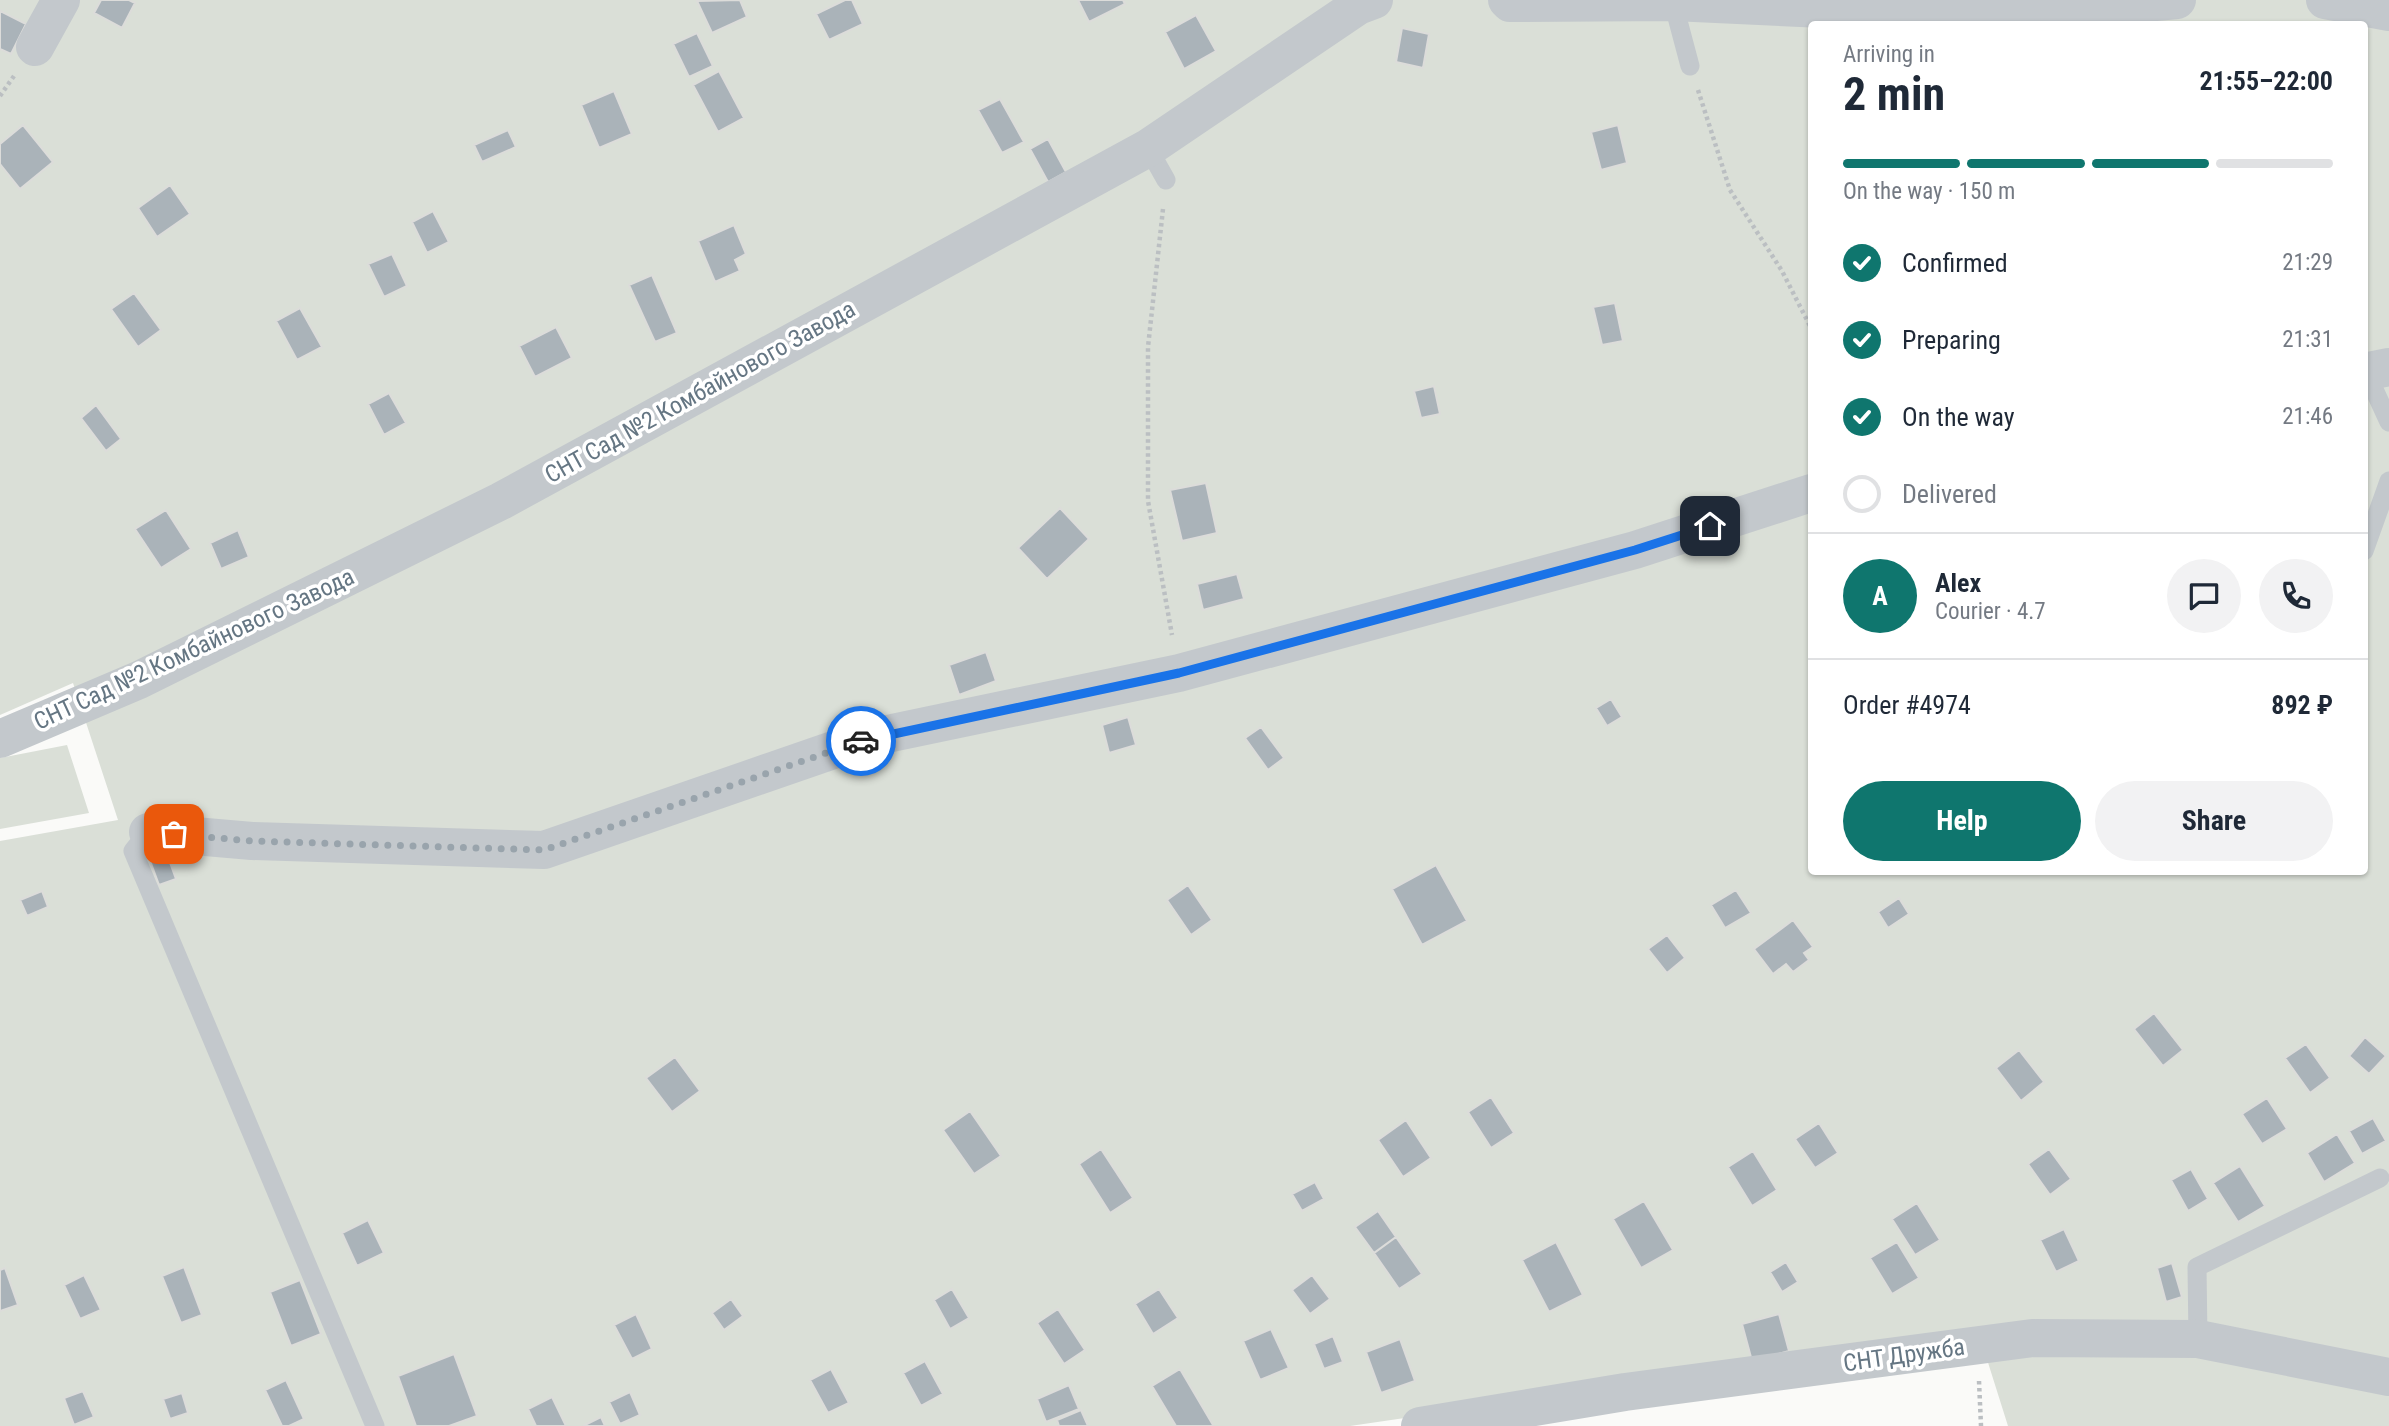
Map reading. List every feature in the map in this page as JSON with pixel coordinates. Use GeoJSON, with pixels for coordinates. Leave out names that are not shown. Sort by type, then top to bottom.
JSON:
{"type":"FeatureCollection","features":[{"type":"Feature","properties":{"kind":"street"},"geometry":{"type":"LineString","coordinates":[[35,47],[61,0]]}},
{"type":"Feature","properties":{"kind":"street","name":"СНТ Сад №2 Комбайнового Завода"},"geometry":{"type":"LineString","coordinates":[[0,740],[139,680],[501,501],[1148,148],[1358,6],[1374,0]]}},
{"type":"Feature","properties":{"kind":"street"},"geometry":{"type":"LineString","coordinates":[[1507,0],[1510,3],[1673,2],[1996,17],[2177,0]]}},
{"type":"Feature","properties":{"kind":"street"},"geometry":{"type":"LineString","coordinates":[[2325,0],[2389,12]]}},
{"type":"Feature","properties":{"kind":"street"},"geometry":{"type":"LineString","coordinates":[[148,832],[252,841],[544,850],[869,738],[1179,673],[1635,550],[1808,494]]}},
{"type":"Feature","properties":{"kind":"street","name":"СНТ Дружба"},"geometry":{"type":"LineString","coordinates":[[1420,1426],[1625,1392],[2032,1338],[2198,1339],[2389,1377]]}},
{"type":"Feature","properties":{"kind":"lane"},"geometry":{"type":"LineString","coordinates":[[1673,2],[1690,66]]}},
{"type":"Feature","properties":{"kind":"lane"},"geometry":{"type":"LineString","coordinates":[[1148,148],[1166,180]]}},
{"type":"Feature","properties":{"kind":"lane"},"geometry":{"type":"LineString","coordinates":[[2373,370],[2389,422]]}},
{"type":"Feature","properties":{"kind":"lane"},"geometry":{"type":"LineString","coordinates":[[2368,540],[2389,481]]}},
{"type":"Feature","properties":{"kind":"lane"},"geometry":{"type":"LineString","coordinates":[[148,832],[133,851],[375,1426]]}},
{"type":"Feature","properties":{"kind":"lane"},"geometry":{"type":"LineString","coordinates":[[2198,1339],[2197,1267],[2380,1178]]}},
{"type":"Feature","properties":{"kind":"path"},"geometry":{"type":"LineString","coordinates":[[1690,66],[1730,190],[1782,271],[1808,322]]}},
{"type":"Feature","properties":{"kind":"path"},"geometry":{"type":"LineString","coordinates":[[1166,180],[1147,346],[1148,501],[1179,673]]}},
{"type":"Feature","properties":{"kind":"shaded area"},"geometry":{"type":"Polygon","coordinates":[[[0,0],[2389,0],[2389,1426],[2008,1426],[1979,1334],[1350,1426],[0,1426],[0,841],[118,820],[73,683],[0,715],[0,0]]]}},
{"type":"Feature","properties":{"kind":"shaded area"},"geometry":{"type":"Polygon","coordinates":[[[67,745],[89,813],[0,829],[0,758],[67,745]]]}},
{"type":"Feature","properties":{"kind":"building"},"geometry":{"type":"Polygon","coordinates":[[[101,0],[129,0],[135,3],[122,28],[94,13],[101,0]]]}},
{"type":"Feature","properties":{"kind":"building"},"geometry":{"type":"Polygon","coordinates":[[[740,0],[747,17],[712,33],[697,1],[740,0]]]}},
{"type":"Feature","properties":{"kind":"building"},"geometry":{"type":"Polygon","coordinates":[[[845,0],[852,0],[863,24],[829,40],[816,14],[845,0]]]}},
{"type":"Feature","properties":{"kind":"building"},"geometry":{"type":"Polygon","coordinates":[[[1078,0],[1123,0],[1125,4],[1089,22],[1078,0]]]}},
{"type":"Feature","properties":{"kind":"building"},"geometry":{"type":"Polygon","coordinates":[[[0,11],[26,24],[11,54],[0,49],[0,11]]]}},
{"type":"Feature","properties":{"kind":"building"},"geometry":{"type":"Polygon","coordinates":[[[1196,15],[1216,51],[1184,69],[1165,32],[1196,15]]]}},
{"type":"Feature","properties":{"kind":"building"},"geometry":{"type":"Polygon","coordinates":[[[1402,28],[1429,34],[1423,68],[1396,62],[1402,28]]]}},
{"type":"Feature","properties":{"kind":"building"},"geometry":{"type":"Polygon","coordinates":[[[697,33],[713,66],[689,77],[673,44],[697,33]]]}},
{"type":"Feature","properties":{"kind":"building"},"geometry":{"type":"Polygon","coordinates":[[[719,71],[744,118],[718,132],[693,85],[719,71]]]}},
{"type":"Feature","properties":{"kind":"building"},"geometry":{"type":"Polygon","coordinates":[[[614,91],[632,134],[599,148],[581,105],[614,91]]]}},
{"type":"Feature","properties":{"kind":"building"},"geometry":{"type":"Polygon","coordinates":[[[1000,99],[1024,142],[1002,153],[978,110],[1000,99]]]}},
{"type":"Feature","properties":{"kind":"building"},"geometry":{"type":"Polygon","coordinates":[[[23,125],[53,162],[20,189],[0,164],[0,144],[23,125]]]}},
{"type":"Feature","properties":{"kind":"building"},"geometry":{"type":"Polygon","coordinates":[[[1618,125],[1627,163],[1601,170],[1591,132],[1618,125]]]}},
{"type":"Feature","properties":{"kind":"building"},"geometry":{"type":"Polygon","coordinates":[[[508,130],[516,147],[482,162],[474,145],[508,130]]]}},
{"type":"Feature","properties":{"kind":"building"},"geometry":{"type":"Polygon","coordinates":[[[1048,139],[1066,172],[1048,182],[1030,149],[1048,139]]]}},
{"type":"Feature","properties":{"kind":"building"},"geometry":{"type":"Polygon","coordinates":[[[170,185],[190,214],[157,237],[138,208],[170,185]]]}},
{"type":"Feature","properties":{"kind":"building"},"geometry":{"type":"Polygon","coordinates":[[[433,211],[449,242],[427,253],[412,222],[433,211]]]}},
{"type":"Feature","properties":{"kind":"building"},"geometry":{"type":"Polygon","coordinates":[[[734,225],[746,254],[735,260],[740,271],[715,282],[698,241],[734,225]]]}},
{"type":"Feature","properties":{"kind":"building"},"geometry":{"type":"Polygon","coordinates":[[[392,254],[407,286],[384,297],[368,264],[392,254]]]}},
{"type":"Feature","properties":{"kind":"building"},"geometry":{"type":"Polygon","coordinates":[[[652,275],[677,333],[655,342],[629,285],[652,275]]]}},
{"type":"Feature","properties":{"kind":"building"},"geometry":{"type":"Polygon","coordinates":[[[134,293],[161,330],[138,347],[111,309],[134,293]]]}},
{"type":"Feature","properties":{"kind":"building"},"geometry":{"type":"Polygon","coordinates":[[[1615,303],[1623,341],[1602,345],[1593,307],[1615,303]]]}},
{"type":"Feature","properties":{"kind":"building"},"geometry":{"type":"Polygon","coordinates":[[[300,308],[322,347],[297,360],[276,321],[300,308]]]}},
{"type":"Feature","properties":{"kind":"building"},"geometry":{"type":"Polygon","coordinates":[[[556,327],[572,358],[535,377],[519,346],[556,327]]]}},
{"type":"Feature","properties":{"kind":"building"},"geometry":{"type":"Polygon","coordinates":[[[1434,386],[1440,414],[1421,418],[1414,391],[1434,386]]]}},
{"type":"Feature","properties":{"kind":"building"},"geometry":{"type":"Polygon","coordinates":[[[389,393],[406,423],[384,435],[368,404],[389,393]]]}},
{"type":"Feature","properties":{"kind":"building"},"geometry":{"type":"Polygon","coordinates":[[[96,405],[121,439],[106,451],[81,418],[96,405]]]}},
{"type":"Feature","properties":{"kind":"building"},"geometry":{"type":"Polygon","coordinates":[[[1206,483],[1217,533],[1182,541],[1170,490],[1206,483]]]}},
{"type":"Feature","properties":{"kind":"building"},"geometry":{"type":"Polygon","coordinates":[[[1060,508],[1089,539],[1047,579],[1018,548],[1060,508]]]}},
{"type":"Feature","properties":{"kind":"building"},"geometry":{"type":"Polygon","coordinates":[[[166,510],[191,549],[161,568],[135,529],[166,510]]]}},
{"type":"Feature","properties":{"kind":"building"},"geometry":{"type":"Polygon","coordinates":[[[238,530],[249,557],[221,569],[210,543],[238,530]]]}},
{"type":"Feature","properties":{"kind":"building"},"geometry":{"type":"Polygon","coordinates":[[[1237,574],[1244,599],[1203,610],[1197,584],[1237,574]]]}},
{"type":"Feature","properties":{"kind":"building"},"geometry":{"type":"Polygon","coordinates":[[[986,652],[996,681],[959,695],[949,665],[986,652]]]}},
{"type":"Feature","properties":{"kind":"building"},"geometry":{"type":"Polygon","coordinates":[[[1611,699],[1622,717],[1607,726],[1596,708],[1611,699]]]}},
{"type":"Feature","properties":{"kind":"building"},"geometry":{"type":"Polygon","coordinates":[[[1128,717],[1136,745],[1109,753],[1102,725],[1128,717]]]}},
{"type":"Feature","properties":{"kind":"building"},"geometry":{"type":"Polygon","coordinates":[[[1261,727],[1284,758],[1268,770],[1245,738],[1261,727]]]}},
{"type":"Feature","properties":{"kind":"building"},"geometry":{"type":"Polygon","coordinates":[[[165,849],[176,879],[159,885],[148,855],[165,849]]]}},
{"type":"Feature","properties":{"kind":"building"},"geometry":{"type":"Polygon","coordinates":[[[1436,865],[1467,921],[1422,945],[1392,889],[1436,865]]]}},
{"type":"Feature","properties":{"kind":"building"},"geometry":{"type":"Polygon","coordinates":[[[1188,885],[1212,920],[1191,935],[1167,900],[1188,885]]]}},
{"type":"Feature","properties":{"kind":"building"},"geometry":{"type":"Polygon","coordinates":[[[1736,890],[1751,913],[1725,928],[1711,905],[1736,890]]]}},
{"type":"Feature","properties":{"kind":"building"},"geometry":{"type":"Polygon","coordinates":[[[42,891],[48,907],[27,916],[20,900],[42,891]]]}},
{"type":"Feature","properties":{"kind":"building"},"geometry":{"type":"Polygon","coordinates":[[[1899,898],[1909,914],[1888,928],[1878,912],[1899,898]]]}},
{"type":"Feature","properties":{"kind":"building"},"geometry":{"type":"Polygon","coordinates":[[[1793,920],[1813,947],[1804,953],[1809,960],[1793,972],[1786,964],[1773,974],[1754,949],[1793,920]]]}},
{"type":"Feature","properties":{"kind":"building"},"geometry":{"type":"Polygon","coordinates":[[[1667,935],[1685,958],[1667,973],[1648,949],[1667,935]]]}},
{"type":"Feature","properties":{"kind":"building"},"geometry":{"type":"Polygon","coordinates":[[[2154,1013],[2183,1050],[2163,1066],[2134,1029],[2154,1013]]]}},
{"type":"Feature","properties":{"kind":"building"},"geometry":{"type":"Polygon","coordinates":[[[2365,1037],[2386,1056],[2369,1074],[2349,1056],[2365,1037]]]}},
{"type":"Feature","properties":{"kind":"building"},"geometry":{"type":"Polygon","coordinates":[[[2306,1044],[2330,1078],[2310,1093],[2285,1058],[2306,1044]]]}},
{"type":"Feature","properties":{"kind":"building"},"geometry":{"type":"Polygon","coordinates":[[[2019,1050],[2044,1082],[2021,1101],[1996,1068],[2019,1050]]]}},
{"type":"Feature","properties":{"kind":"building"},"geometry":{"type":"Polygon","coordinates":[[[675,1057],[700,1091],[672,1112],[646,1078],[675,1057]]]}},
{"type":"Feature","properties":{"kind":"building"},"geometry":{"type":"Polygon","coordinates":[[[1491,1097],[1514,1133],[1491,1148],[1468,1112],[1491,1097]]]}},
{"type":"Feature","properties":{"kind":"building"},"geometry":{"type":"Polygon","coordinates":[[[2267,1098],[2287,1129],[2262,1144],[2242,1114],[2267,1098]]]}},
{"type":"Feature","properties":{"kind":"building"},"geometry":{"type":"Polygon","coordinates":[[[970,1111],[1001,1156],[974,1174],[943,1130],[970,1111]]]}},
{"type":"Feature","properties":{"kind":"building"},"geometry":{"type":"Polygon","coordinates":[[[2373,1118],[2386,1141],[2362,1154],[2349,1131],[2373,1118]]]}},
{"type":"Feature","properties":{"kind":"building"},"geometry":{"type":"Polygon","coordinates":[[[1406,1120],[1431,1158],[1403,1177],[1378,1140],[1406,1120]]]}},
{"type":"Feature","properties":{"kind":"building"},"geometry":{"type":"Polygon","coordinates":[[[1819,1123],[1838,1153],[1815,1168],[1795,1139],[1819,1123]]]}},
{"type":"Feature","properties":{"kind":"building"},"geometry":{"type":"Polygon","coordinates":[[[2337,1134],[2355,1163],[2324,1182],[2307,1153],[2337,1134]]]}},
{"type":"Feature","properties":{"kind":"building"},"geometry":{"type":"Polygon","coordinates":[[[1101,1149],[1133,1198],[1110,1213],[1079,1164],[1101,1149]]]}},
{"type":"Feature","properties":{"kind":"building"},"geometry":{"type":"Polygon","coordinates":[[[2049,1149],[2071,1179],[2050,1195],[2028,1164],[2049,1149]]]}},
{"type":"Feature","properties":{"kind":"building"},"geometry":{"type":"Polygon","coordinates":[[[1753,1151],[1777,1190],[1752,1206],[1728,1167],[1753,1151]]]}},
{"type":"Feature","properties":{"kind":"building"},"geometry":{"type":"Polygon","coordinates":[[[2240,1166],[2265,1206],[2238,1222],[2213,1183],[2240,1166]]]}},
{"type":"Feature","properties":{"kind":"building"},"geometry":{"type":"Polygon","coordinates":[[[2191,1169],[2208,1199],[2188,1211],[2171,1180],[2191,1169]]]}},
{"type":"Feature","properties":{"kind":"building"},"geometry":{"type":"Polygon","coordinates":[[[1315,1182],[1324,1199],[1302,1211],[1292,1194],[1315,1182]]]}},
{"type":"Feature","properties":{"kind":"building"},"geometry":{"type":"Polygon","coordinates":[[[1644,1201],[1673,1250],[1641,1268],[1613,1219],[1644,1201]]]}},
{"type":"Feature","properties":{"kind":"building"},"geometry":{"type":"Polygon","coordinates":[[[1917,1203],[1940,1240],[1915,1255],[1892,1219],[1917,1203]]]}},
{"type":"Feature","properties":{"kind":"building"},"geometry":{"type":"Polygon","coordinates":[[[1378,1211],[1396,1237],[1374,1253],[1355,1227],[1378,1211]]]}},
{"type":"Feature","properties":{"kind":"building"},"geometry":{"type":"Polygon","coordinates":[[[368,1220],[384,1253],[357,1266],[342,1233],[368,1220]]]}},
{"type":"Feature","properties":{"kind":"building"},"geometry":{"type":"Polygon","coordinates":[[[2064,1229],[2079,1261],[2056,1272],[2040,1240],[2064,1229]]]}},
{"type":"Feature","properties":{"kind":"building"},"geometry":{"type":"Polygon","coordinates":[[[1396,1237],[1422,1274],[1399,1289],[1374,1253],[1396,1237]]]}},
{"type":"Feature","properties":{"kind":"building"},"geometry":{"type":"Polygon","coordinates":[[[1556,1242],[1583,1295],[1549,1312],[1522,1260],[1556,1242]]]}},
{"type":"Feature","properties":{"kind":"building"},"geometry":{"type":"Polygon","coordinates":[[[1897,1242],[1919,1278],[1892,1294],[1870,1258],[1897,1242]]]}},
{"type":"Feature","properties":{"kind":"building"},"geometry":{"type":"Polygon","coordinates":[[[1786,1262],[1798,1282],[1782,1292],[1770,1272],[1786,1262]]]}},
{"type":"Feature","properties":{"kind":"building"},"geometry":{"type":"Polygon","coordinates":[[[2172,1263],[2182,1297],[2166,1302],[2157,1268],[2172,1263]]]}},
{"type":"Feature","properties":{"kind":"building"},"geometry":{"type":"Polygon","coordinates":[[[184,1267],[202,1315],[181,1323],[162,1276],[184,1267]]]}},
{"type":"Feature","properties":{"kind":"building"},"geometry":{"type":"Polygon","coordinates":[[[5,1268],[18,1305],[0,1311],[0,1270],[5,1268]]]}},
{"type":"Feature","properties":{"kind":"building"},"geometry":{"type":"Polygon","coordinates":[[[84,1275],[101,1310],[80,1319],[64,1285],[84,1275]]]}},
{"type":"Feature","properties":{"kind":"building"},"geometry":{"type":"Polygon","coordinates":[[[1312,1275],[1330,1299],[1310,1314],[1292,1290],[1312,1275]]]}},
{"type":"Feature","properties":{"kind":"building"},"geometry":{"type":"Polygon","coordinates":[[[300,1280],[321,1334],[291,1346],[270,1292],[300,1280]]]}},
{"type":"Feature","properties":{"kind":"building"},"geometry":{"type":"Polygon","coordinates":[[[952,1289],[969,1318],[950,1329],[934,1300],[952,1289]]]}},
{"type":"Feature","properties":{"kind":"building"},"geometry":{"type":"Polygon","coordinates":[[[1159,1289],[1178,1318],[1153,1334],[1135,1304],[1159,1289]]]}},
{"type":"Feature","properties":{"kind":"building"},"geometry":{"type":"Polygon","coordinates":[[[731,1299],[743,1316],[724,1330],[712,1313],[731,1299]]]}},
{"type":"Feature","properties":{"kind":"building"},"geometry":{"type":"Polygon","coordinates":[[[1058,1309],[1085,1350],[1064,1364],[1037,1323],[1058,1309]]]}},
{"type":"Feature","properties":{"kind":"building"},"geometry":{"type":"Polygon","coordinates":[[[636,1314],[652,1349],[632,1359],[614,1325],[636,1314]]]}},
{"type":"Feature","properties":{"kind":"building"},"geometry":{"type":"Polygon","coordinates":[[[1779,1314],[1789,1351],[1752,1361],[1742,1324],[1779,1314]]]}},
{"type":"Feature","properties":{"kind":"building"},"geometry":{"type":"Polygon","coordinates":[[[1271,1329],[1289,1368],[1260,1380],[1243,1341],[1271,1329]]]}},
{"type":"Feature","properties":{"kind":"building"},"geometry":{"type":"Polygon","coordinates":[[[1333,1336],[1343,1362],[1324,1369],[1314,1344],[1333,1336]]]}},
{"type":"Feature","properties":{"kind":"building"},"geometry":{"type":"Polygon","coordinates":[[[1400,1339],[1415,1381],[1381,1393],[1366,1352],[1400,1339]]]}},
{"type":"Feature","properties":{"kind":"building"},"geometry":{"type":"Polygon","coordinates":[[[454,1354],[477,1416],[449,1426],[416,1426],[398,1376],[454,1354]]]}},
{"type":"Feature","properties":{"kind":"building"},"geometry":{"type":"Polygon","coordinates":[[[925,1361],[943,1394],[921,1406],[903,1373],[925,1361]]]}},
{"type":"Feature","properties":{"kind":"building"},"geometry":{"type":"Polygon","coordinates":[[[831,1369],[849,1403],[828,1413],[810,1380],[831,1369]]]}},
{"type":"Feature","properties":{"kind":"building"},"geometry":{"type":"Polygon","coordinates":[[[1180,1369],[1213,1425],[1176,1426],[1152,1386],[1180,1369]]]}},
{"type":"Feature","properties":{"kind":"building"},"geometry":{"type":"Polygon","coordinates":[[[286,1380],[304,1419],[289,1426],[282,1426],[265,1390],[286,1380]]]}},
{"type":"Feature","properties":{"kind":"building"},"geometry":{"type":"Polygon","coordinates":[[[1069,1385],[1079,1409],[1046,1422],[1037,1399],[1069,1385]]]}},
{"type":"Feature","properties":{"kind":"building"},"geometry":{"type":"Polygon","coordinates":[[[83,1391],[94,1417],[74,1425],[64,1398],[83,1391]]]}},
{"type":"Feature","properties":{"kind":"building"},"geometry":{"type":"Polygon","coordinates":[[[630,1392],[640,1415],[620,1424],[609,1402],[630,1392]]]}},
{"type":"Feature","properties":{"kind":"building"},"geometry":{"type":"Polygon","coordinates":[[[182,1393],[188,1413],[170,1419],[163,1399],[182,1393]]]}},
{"type":"Feature","properties":{"kind":"building"},"geometry":{"type":"Polygon","coordinates":[[[552,1397],[566,1426],[536,1426],[528,1409],[552,1397]]]}},
{"type":"Feature","properties":{"kind":"building"},"geometry":{"type":"Polygon","coordinates":[[[1081,1410],[1088,1426],[1059,1426],[1057,1420],[1081,1410]]]}},
{"type":"Feature","properties":{"kind":"building"},"geometry":{"type":"Polygon","coordinates":[[[601,1417],[605,1426],[583,1426],[601,1417]]]}},
{"type":"Feature","properties":{"kind":"way so far"},"geometry":{"type":"LineString","coordinates":[[174,834],[252,841],[544,850],[861,741]]}},
{"type":"Feature","properties":{"kind":"route"},"geometry":{"type":"LineString","coordinates":[[861,741],[1179,673],[1635,550],[1710,526]]}}]}
